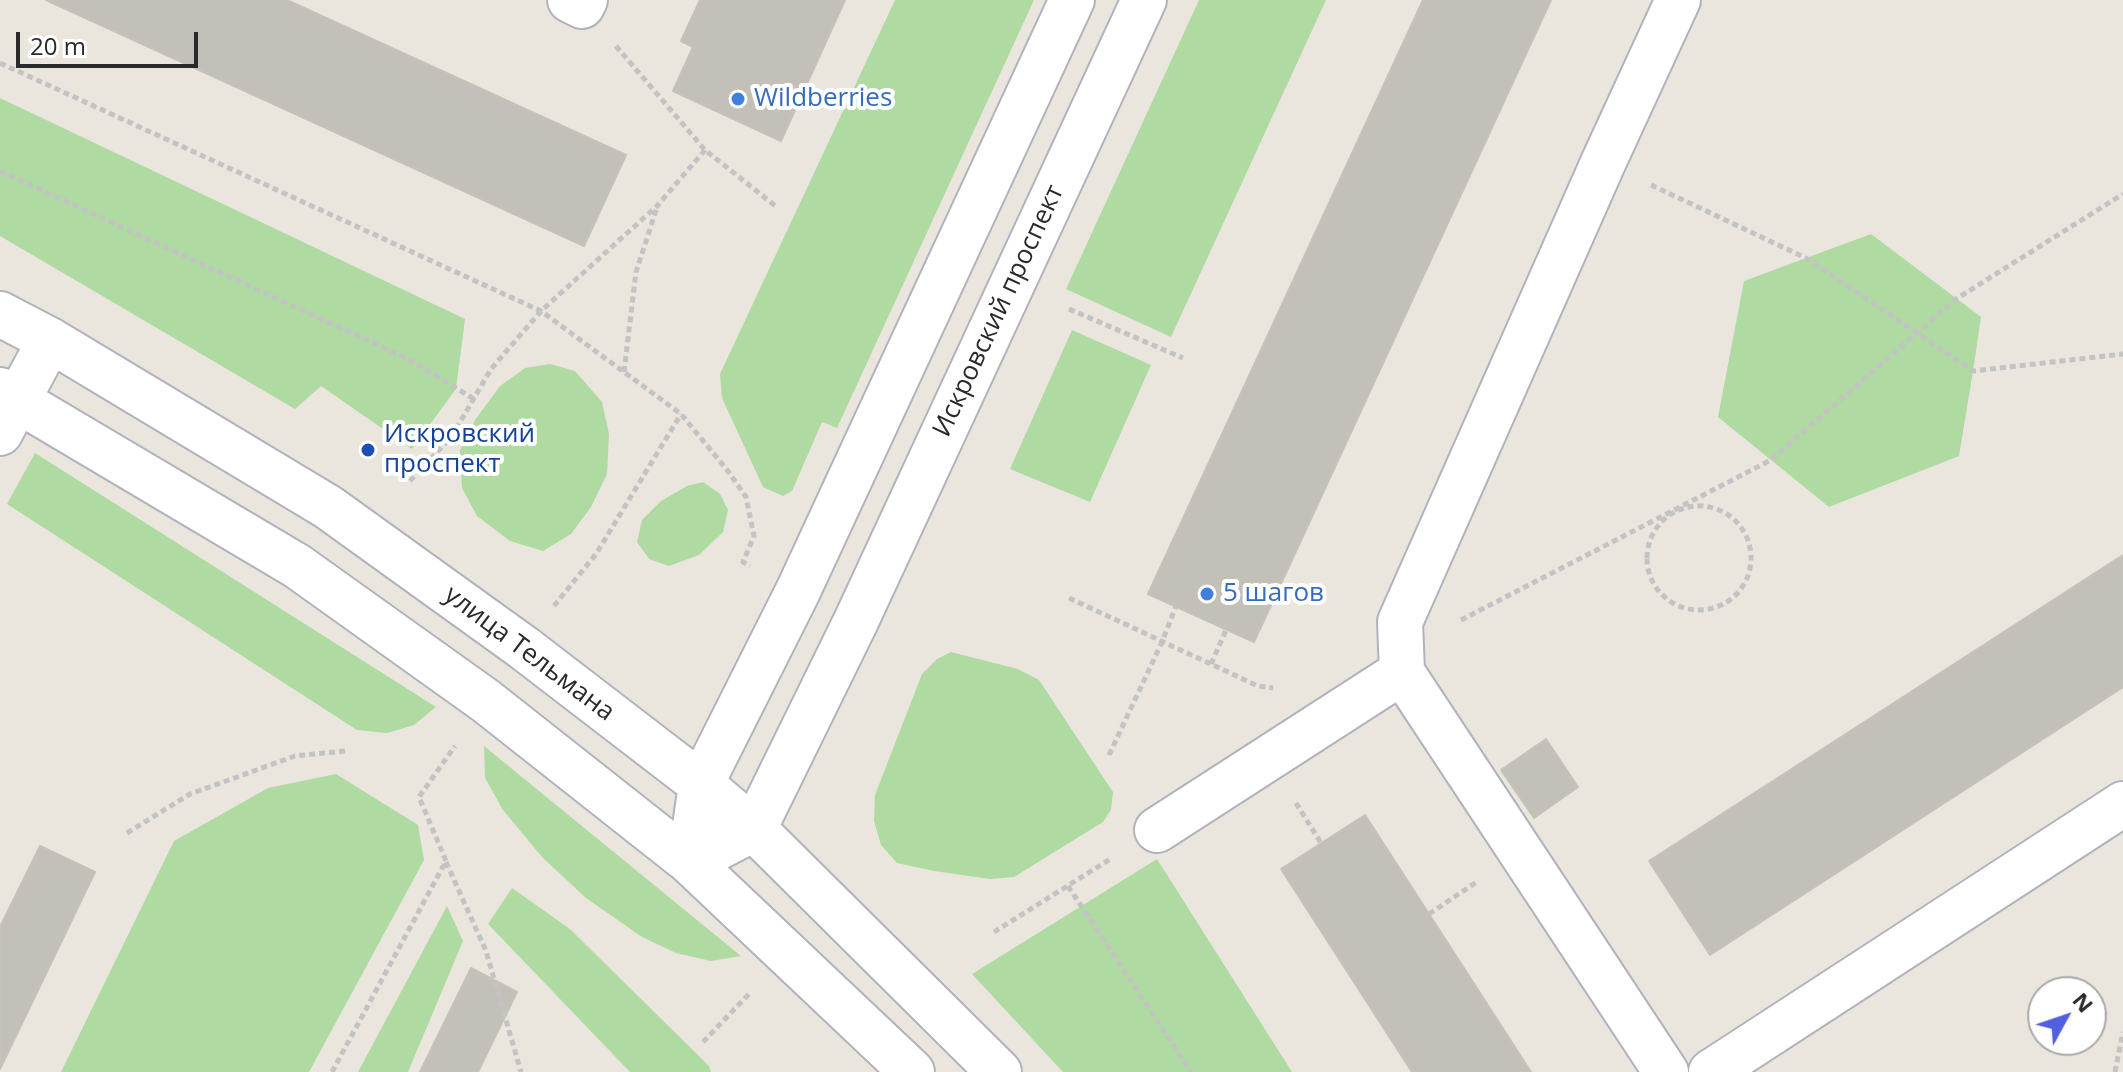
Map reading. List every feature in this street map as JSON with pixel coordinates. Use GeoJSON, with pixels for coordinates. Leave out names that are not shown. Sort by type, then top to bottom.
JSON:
{"type":"FeatureCollection","features":[{"type":"Feature","properties":{"kind":"street"},"geometry":{"type":"LineString","coordinates":[[690,862],[701,784],[798,591],[1072,0]]}},
{"type":"Feature","properties":{"kind":"street","name":"Искровский проспект"},"geometry":{"type":"LineString","coordinates":[[754,829],[863,607],[1144,0]]}},
{"type":"Feature","properties":{"kind":"street"},"geometry":{"type":"LineString","coordinates":[[1666,1072],[1402,672],[1400,622],[1678,0]]}},
{"type":"Feature","properties":{"kind":"street","name":"улица Тельмана"},"geometry":{"type":"LineString","coordinates":[[0,314],[50,340],[328,507],[524,648],[701,784],[754,829],[999,1072]]}},
{"type":"Feature","properties":{"kind":"street"},"geometry":{"type":"LineString","coordinates":[[50,340],[6,407],[297,566],[486,701],[690,862],[912,1072]]}},
{"type":"Feature","properties":{"kind":"street"},"geometry":{"type":"LineString","coordinates":[[1157,830],[1402,672]]}},
{"type":"Feature","properties":{"kind":"street"},"geometry":{"type":"LineString","coordinates":[[1711,1072],[2123,804]]}},
{"type":"Feature","properties":{"kind":"street"},"geometry":{"type":"LineString","coordinates":[[690,862],[754,829]]}},
{"type":"Feature","properties":{"kind":"path"},"geometry":{"type":"LineString","coordinates":[[579,2],[705,150],[778,208]]}},
{"type":"Feature","properties":{"kind":"path"},"geometry":{"type":"LineString","coordinates":[[0,63],[541,311],[681,414],[728,471],[746,497],[754,536],[743,562]]}},
{"type":"Feature","properties":{"kind":"path"},"geometry":{"type":"LineString","coordinates":[[410,481],[452,436],[491,369],[541,311],[657,206],[705,150]]}},
{"type":"Feature","properties":{"kind":"path"},"geometry":{"type":"LineString","coordinates":[[0,171],[408,359],[474,399]]}},
{"type":"Feature","properties":{"kind":"path"},"geometry":{"type":"LineString","coordinates":[[1640,180],[1806,258],[1973,371],[2123,354]]}},
{"type":"Feature","properties":{"kind":"path"},"geometry":{"type":"LineString","coordinates":[[1454,624],[1771,460],[1956,299],[2123,194]]}},
{"type":"Feature","properties":{"kind":"path"},"geometry":{"type":"LineString","coordinates":[[624,372],[636,272],[657,206]]}},
{"type":"Feature","properties":{"kind":"path"},"geometry":{"type":"LineString","coordinates":[[1069,309],[1183,358]]}},
{"type":"Feature","properties":{"kind":"path"},"geometry":{"type":"LineString","coordinates":[[548,613],[596,554],[681,414]]}},
{"type":"Feature","properties":{"kind":"path"},"geometry":{"type":"LineString","coordinates":[[1699,504],[1724,511],[1743,528],[1752,552],[1749,577],[1733,598],[1711,610],[1685,609],[1663,597],[1649,576],[1646,551],[1656,526],[1675,510],[1699,504]]}},
{"type":"Feature","properties":{"kind":"path"},"geometry":{"type":"LineString","coordinates":[[1069,598],[1258,686],[1355,701]]}},
{"type":"Feature","properties":{"kind":"path"},"geometry":{"type":"LineString","coordinates":[[1109,755],[1176,606]]}},
{"type":"Feature","properties":{"kind":"path"},"geometry":{"type":"LineString","coordinates":[[1211,664],[1226,630]]}},
{"type":"Feature","properties":{"kind":"path"},"geometry":{"type":"LineString","coordinates":[[462,736],[419,797],[486,951],[521,1072]]}},
{"type":"Feature","properties":{"kind":"path"},"geometry":{"type":"LineString","coordinates":[[127,833],[190,794],[295,756],[345,751]]}},
{"type":"Feature","properties":{"kind":"path"},"geometry":{"type":"LineString","coordinates":[[994,932],[1157,830]]}},
{"type":"Feature","properties":{"kind":"path"},"geometry":{"type":"LineString","coordinates":[[1313,830],[1321,843]]}},
{"type":"Feature","properties":{"kind":"path"},"geometry":{"type":"LineString","coordinates":[[332,1072],[446,861]]}},
{"type":"Feature","properties":{"kind":"path"},"geometry":{"type":"LineString","coordinates":[[1068,886],[1191,1072]]}},
{"type":"Feature","properties":{"kind":"path"},"geometry":{"type":"LineString","coordinates":[[703,1042],[752,992]]}},
{"type":"Feature","properties":{"kind":"path"},"geometry":{"type":"LineString","coordinates":[[2115,1072],[2123,1032]]}},
{"type":"Feature","properties":{"kind":"green space"},"geometry":{"type":"Polygon","coordinates":[[[895,0],[1034,0],[837,428],[822,422],[792,491],[783,496],[763,487],[722,398],[720,374],[895,0]]]}},
{"type":"Feature","properties":{"kind":"green space"},"geometry":{"type":"Polygon","coordinates":[[[1199,0],[1326,0],[1171,337],[1066,289],[1199,0]]]}},
{"type":"Feature","properties":{"kind":"green space"},"geometry":{"type":"Polygon","coordinates":[[[0,98],[465,319],[456,389],[412,449],[321,386],[295,409],[0,236],[0,98]]]}},
{"type":"Feature","properties":{"kind":"green space"},"geometry":{"type":"Polygon","coordinates":[[[1871,234],[1981,317],[1973,371],[1959,456],[1829,507],[1718,417],[1744,281],[1871,234]]]}},
{"type":"Feature","properties":{"kind":"green space"},"geometry":{"type":"Polygon","coordinates":[[[1072,330],[1151,365],[1090,502],[1010,469],[1072,330]]]}},
{"type":"Feature","properties":{"kind":"green space"},"geometry":{"type":"Polygon","coordinates":[[[550,364],[575,371],[602,402],[609,434],[607,474],[591,507],[571,534],[543,551],[510,541],[477,516],[462,488],[460,450],[475,420],[500,386],[525,368],[550,364]]]}},
{"type":"Feature","properties":{"kind":"green space"},"geometry":{"type":"Polygon","coordinates":[[[35,453],[436,707],[414,725],[387,733],[357,730],[7,504],[35,453]]]}},
{"type":"Feature","properties":{"kind":"green space"},"geometry":{"type":"Polygon","coordinates":[[[703,482],[720,494],[728,510],[723,532],[699,555],[669,566],[649,559],[637,542],[642,520],[661,501],[687,486],[703,482]]]}},
{"type":"Feature","properties":{"kind":"green space"},"geometry":{"type":"Polygon","coordinates":[[[951,652],[1018,669],[1039,680],[1113,792],[1111,810],[1103,822],[1014,877],[990,879],[897,863],[881,845],[874,821],[875,795],[922,674],[937,659],[951,652]]]}},
{"type":"Feature","properties":{"kind":"green space"},"geometry":{"type":"Polygon","coordinates":[[[484,746],[741,956],[711,961],[676,953],[642,937],[586,898],[542,857],[503,810],[485,778],[484,746]]]}},
{"type":"Feature","properties":{"kind":"green space"},"geometry":{"type":"Polygon","coordinates":[[[336,774],[418,825],[424,860],[309,1072],[61,1072],[174,841],[268,788],[336,774]]]}},
{"type":"Feature","properties":{"kind":"green space"},"geometry":{"type":"Polygon","coordinates":[[[1157,859],[1292,1072],[1063,1072],[972,974],[1157,859]]]}},
{"type":"Feature","properties":{"kind":"green space"},"geometry":{"type":"Polygon","coordinates":[[[512,888],[570,929],[709,1066],[711,1072],[630,1072],[488,924],[512,888]]]}},
{"type":"Feature","properties":{"kind":"green space"},"geometry":{"type":"Polygon","coordinates":[[[447,906],[463,941],[408,1072],[358,1072],[447,906]]]}},
{"type":"Feature","properties":{"kind":"building"},"geometry":{"type":"Polygon","coordinates":[[[46,0],[287,0],[626,155],[584,246],[46,0]]]}},
{"type":"Feature","properties":{"kind":"building"},"geometry":{"type":"Polygon","coordinates":[[[700,0],[845,0],[781,141],[673,91],[693,47],[681,41],[700,0]]]}},
{"type":"Feature","properties":{"kind":"building"},"geometry":{"type":"Polygon","coordinates":[[[1423,0],[1551,0],[1254,642],[1148,594],[1423,0]]]}},
{"type":"Feature","properties":{"kind":"building"},"geometry":{"type":"Polygon","coordinates":[[[2123,555],[2123,687],[1710,955],[1649,861],[2123,555]]]}},
{"type":"Feature","properties":{"kind":"building"},"geometry":{"type":"Polygon","coordinates":[[[1546,739],[1578,787],[1534,818],[1501,770],[1546,739]]]}},
{"type":"Feature","properties":{"kind":"building"},"geometry":{"type":"Polygon","coordinates":[[[1365,815],[1531,1072],[1412,1072],[1281,869],[1365,815]]]}},
{"type":"Feature","properties":{"kind":"building"},"geometry":{"type":"Polygon","coordinates":[[[40,846],[95,872],[0,1069],[0,927],[40,846]]]}},
{"type":"Feature","properties":{"kind":"building"},"geometry":{"type":"Polygon","coordinates":[[[471,968],[517,992],[478,1072],[420,1072],[471,968]]]}},
{"type":"Feature","properties":{"kind":"place","name":"Wildberries"},"geometry":{"type":"Point","coordinates":[738,99]}},
{"type":"Feature","properties":{"kind":"place","name":"Искровский проспект"},"geometry":{"type":"Point","coordinates":[368,450]}},
{"type":"Feature","properties":{"kind":"place","name":"5 шагов"},"geometry":{"type":"Point","coordinates":[1207,594]}}]}
